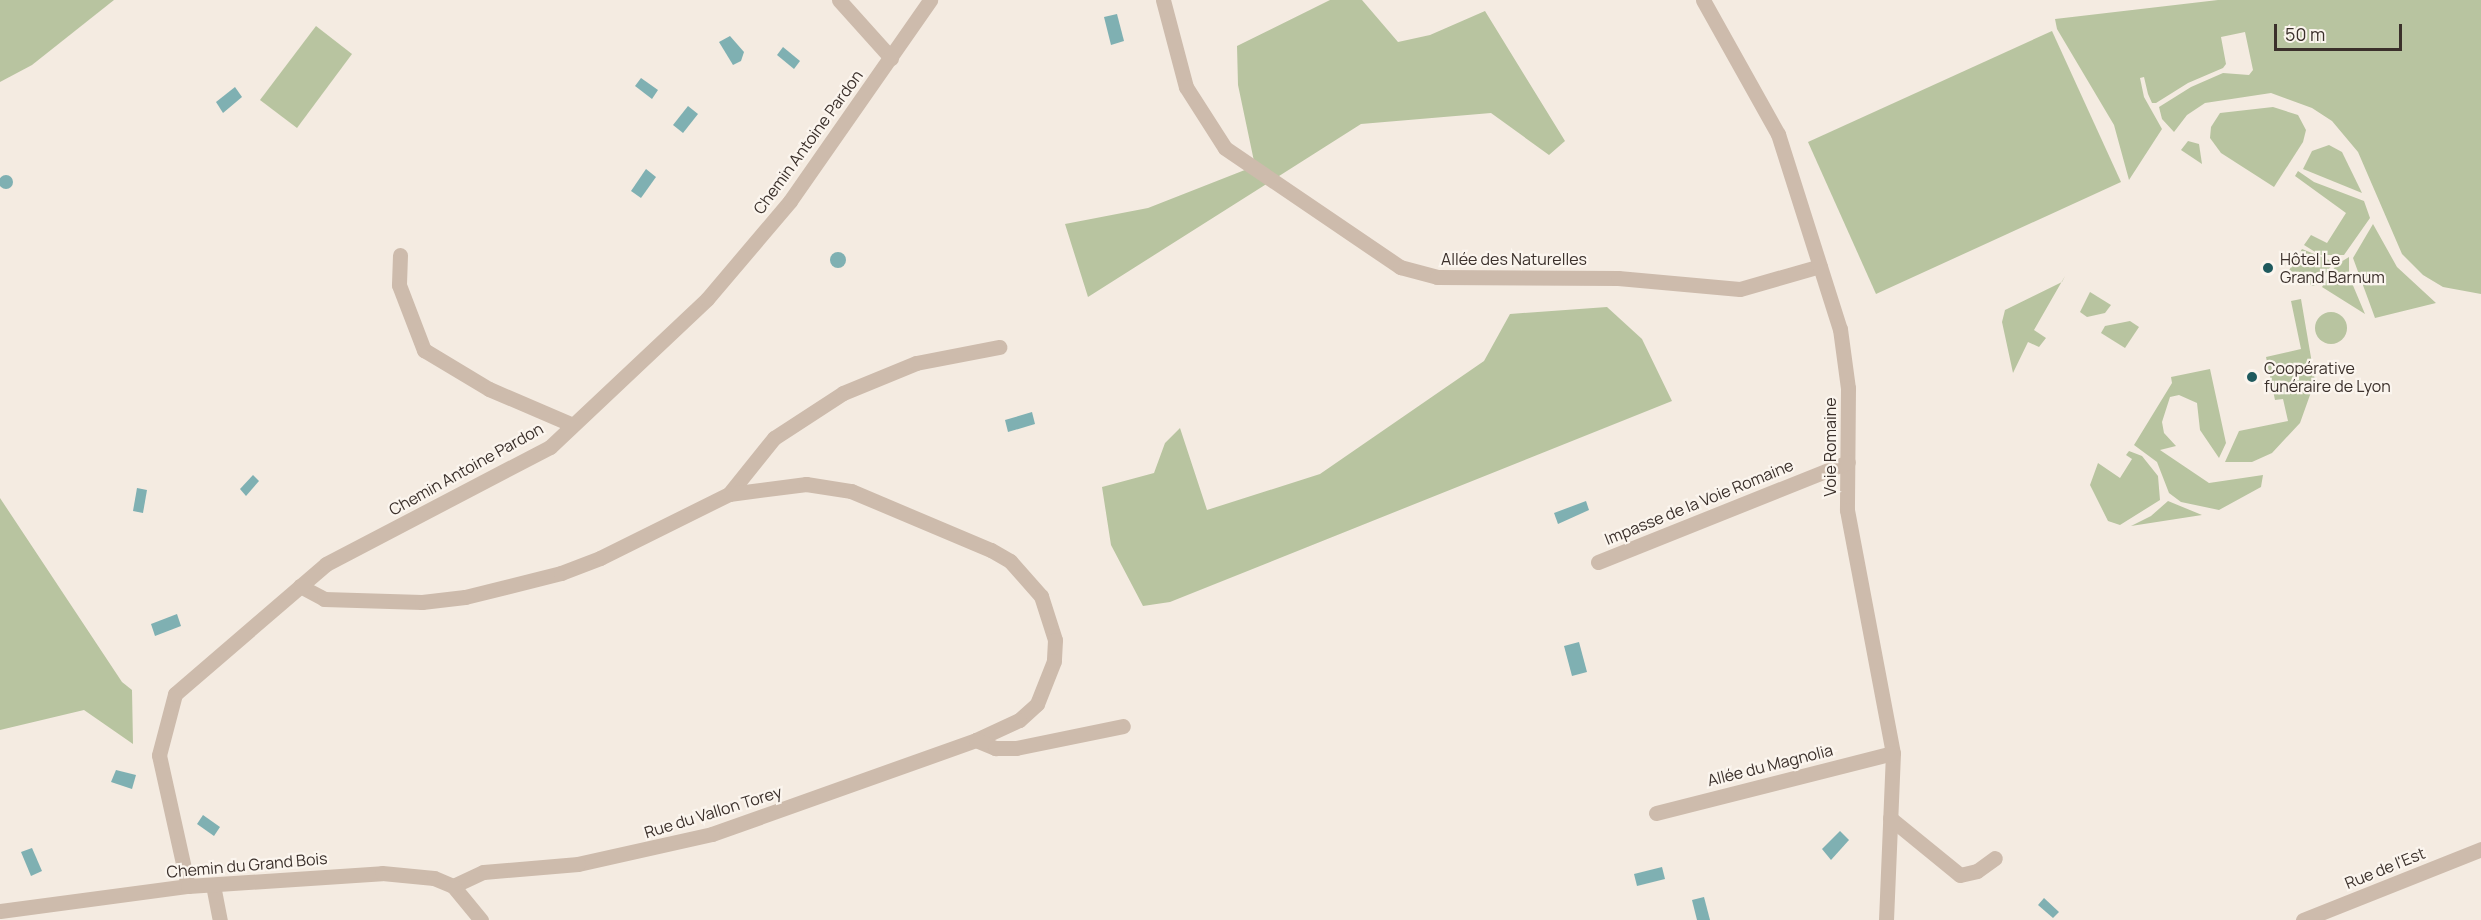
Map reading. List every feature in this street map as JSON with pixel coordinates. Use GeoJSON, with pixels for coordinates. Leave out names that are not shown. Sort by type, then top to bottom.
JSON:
{"type":"FeatureCollection","features":[{"type":"Feature","properties":{"kind":"street"},"geometry":{"type":"LineString","coordinates":[[839,0],[891,58]]}},
{"type":"Feature","properties":{"kind":"street","name":"Chemin Antoine Pardon"},"geometry":{"type":"LineString","coordinates":[[188,886],[159,755],[175,694],[326,564],[550,447],[707,299],[790,201],[930,0]]}},
{"type":"Feature","properties":{"kind":"street","name":"Allée des Naturelles"},"geometry":{"type":"LineString","coordinates":[[1162,0],[1186,87],[1225,148],[1401,267],[1437,277],[1577,277],[1740,289],[1820,266]]}},
{"type":"Feature","properties":{"kind":"street","name":"Voie Romaine"},"geometry":{"type":"LineString","coordinates":[[1703,0],[1779,134],[1820,266],[1847,367],[1847,510],[1893,753],[1886,920]]}},
{"type":"Feature","properties":{"kind":"street"},"geometry":{"type":"LineString","coordinates":[[400,255],[399,285],[424,350],[489,389],[573,425]]}},
{"type":"Feature","properties":{"kind":"street","name":"Rue du Vallon Torey"},"geometry":{"type":"LineString","coordinates":[[729,494],[774,438],[843,393],[916,363],[999,347]]}},
{"type":"Feature","properties":{"kind":"street","name":"Impasse de la Voie Romaine"},"geometry":{"type":"LineString","coordinates":[[1598,562],[1848,462]]}},
{"type":"Feature","properties":{"kind":"street","name":"Rue du Vallon Torey"},"geometry":{"type":"LineString","coordinates":[[300,586],[324,599],[422,602],[465,597],[561,573],[600,558],[729,494],[779,486],[831,485],[991,550],[1027,576],[1050,617],[1055,640],[1050,681],[1037,704],[1019,720],[976,740],[712,834],[578,864],[483,872],[453,886]]}},
{"type":"Feature","properties":{"kind":"street"},"geometry":{"type":"LineString","coordinates":[[976,740],[995,748],[1016,748],[1123,726]]}},
{"type":"Feature","properties":{"kind":"street","name":"Allée du Magnolia"},"geometry":{"type":"LineString","coordinates":[[1656,813],[1893,753]]}},
{"type":"Feature","properties":{"kind":"street"},"geometry":{"type":"LineString","coordinates":[[1890,818],[1960,875],[1977,871],[1995,858]]}},
{"type":"Feature","properties":{"kind":"street","name":"Rue de l'Est"},"geometry":{"type":"LineString","coordinates":[[2303,920],[2481,849]]}},
{"type":"Feature","properties":{"kind":"street","name":"Chemin du Grand Bois"},"geometry":{"type":"LineString","coordinates":[[0,911],[188,886],[382,873],[434,878],[453,886]]}},
{"type":"Feature","properties":{"kind":"street"},"geometry":{"type":"LineString","coordinates":[[213,885],[220,920]]}},
{"type":"Feature","properties":{"kind":"street"},"geometry":{"type":"LineString","coordinates":[[453,886],[481,920]]}},
{"type":"Feature","properties":{"kind":"green space"},"geometry":{"type":"Polygon","coordinates":[[[0,0],[114,0],[32,65],[0,82],[0,0]]]}},
{"type":"Feature","properties":{"kind":"green space"},"geometry":{"type":"Polygon","coordinates":[[[1330,0],[1362,0],[1398,42],[1430,35],[1485,11],[1565,141],[1549,155],[1491,113],[1361,124],[1088,297],[1065,224],[1148,208],[1255,166],[1238,85],[1237,46],[1330,0]]]}},
{"type":"Feature","properties":{"kind":"green space"},"geometry":{"type":"Polygon","coordinates":[[[2218,0],[2481,0],[2481,294],[2443,287],[2423,275],[2402,254],[2358,152],[2332,121],[2312,108],[2271,93],[2205,103],[2187,115],[2174,132],[2162,119],[2159,107],[2191,87],[2223,73],[2249,75],[2253,70],[2245,32],[2221,37],[2226,64],[2223,68],[2188,83],[2156,103],[2152,103],[2144,77],[2140,78],[2144,97],[2162,129],[2129,180],[2114,125],[2057,29],[2055,19],[2218,0]]]}},
{"type":"Feature","properties":{"kind":"green space"},"geometry":{"type":"Polygon","coordinates":[[[316,26],[352,54],[297,128],[260,100],[316,26]]]}},
{"type":"Feature","properties":{"kind":"green space"},"geometry":{"type":"Polygon","coordinates":[[[2052,31],[2121,182],[1876,294],[1808,142],[2052,31]]]}},
{"type":"Feature","properties":{"kind":"green space"},"geometry":{"type":"Polygon","coordinates":[[[2273,107],[2298,115],[2306,130],[2303,142],[2274,187],[2221,153],[2210,138],[2211,127],[2220,113],[2273,107]]]}},
{"type":"Feature","properties":{"kind":"green space"},"geometry":{"type":"Polygon","coordinates":[[[2188,141],[2199,144],[2202,164],[2181,150],[2188,141]]]}},
{"type":"Feature","properties":{"kind":"green space"},"geometry":{"type":"Polygon","coordinates":[[[2329,145],[2342,152],[2362,193],[2303,169],[2312,151],[2329,145]]]}},
{"type":"Feature","properties":{"kind":"green space"},"geometry":{"type":"Polygon","coordinates":[[[2298,171],[2314,182],[2364,201],[2370,218],[2344,255],[2320,255],[2304,245],[2311,235],[2327,243],[2346,213],[2295,176],[2298,171]]]}},
{"type":"Feature","properties":{"kind":"green space"},"geometry":{"type":"Polygon","coordinates":[[[2373,224],[2397,267],[2436,303],[2375,318],[2353,258],[2373,224]]]}},
{"type":"Feature","properties":{"kind":"green space"},"geometry":{"type":"Polygon","coordinates":[[[2302,249],[2334,262],[2318,284],[2313,286],[2288,272],[2302,249]]]}},
{"type":"Feature","properties":{"kind":"green space"},"geometry":{"type":"Polygon","coordinates":[[[2349,257],[2349,276],[2365,314],[2322,287],[2336,265],[2349,257]]]}},
{"type":"Feature","properties":{"kind":"green space"},"geometry":{"type":"Polygon","coordinates":[[[2061,282],[2034,330],[2046,338],[2039,347],[2028,342],[2013,373],[2002,322],[2005,310],[2061,282]]]}},
{"type":"Feature","properties":{"kind":"green space"},"geometry":{"type":"Polygon","coordinates":[[[2090,292],[2111,305],[2105,313],[2087,317],[2080,312],[2090,292]]]}},
{"type":"Feature","properties":{"kind":"green space"},"geometry":{"type":"Polygon","coordinates":[[[2301,299],[2315,381],[2300,423],[2272,453],[2252,462],[2225,462],[2239,431],[2288,421],[2283,399],[2275,400],[2266,357],[2301,349],[2291,301],[2301,299]]]}},
{"type":"Feature","properties":{"kind":"green space"},"geometry":{"type":"Polygon","coordinates":[[[1607,307],[1642,339],[1672,401],[1170,602],[1143,606],[1111,545],[1102,487],[1154,473],[1165,443],[1180,428],[1207,510],[1320,474],[1484,361],[1510,314],[1607,307]]]}},
{"type":"Feature","properties":{"kind":"green space"},"geometry":{"type":"Polygon","coordinates":[[[2331,312],[2342,317],[2347,328],[2342,339],[2331,344],[2320,339],[2315,328],[2320,317],[2331,312]]]}},
{"type":"Feature","properties":{"kind":"green space"},"geometry":{"type":"Polygon","coordinates":[[[2130,321],[2139,327],[2125,348],[2101,333],[2105,326],[2130,321]]]}},
{"type":"Feature","properties":{"kind":"green space"},"geometry":{"type":"Polygon","coordinates":[[[2210,369],[2226,443],[2219,458],[2200,430],[2197,403],[2179,395],[2170,397],[2162,422],[2164,433],[2176,446],[2160,450],[2209,483],[2263,475],[2261,487],[2219,510],[2181,502],[2169,493],[2157,462],[2134,445],[2172,383],[2171,377],[2210,369]]]}},
{"type":"Feature","properties":{"kind":"green space"},"geometry":{"type":"Polygon","coordinates":[[[2129,451],[2142,456],[2158,476],[2160,500],[2120,525],[2108,521],[2090,485],[2098,463],[2120,478],[2132,459],[2126,455],[2129,451]]]}},
{"type":"Feature","properties":{"kind":"green space"},"geometry":{"type":"Polygon","coordinates":[[[0,498],[122,682],[132,690],[133,744],[84,710],[0,730],[0,498]]]}},
{"type":"Feature","properties":{"kind":"green space"},"geometry":{"type":"Polygon","coordinates":[[[2168,501],[2202,515],[2131,526],[2151,516],[2168,501]]]}},
{"type":"Feature","properties":{"kind":"water"},"geometry":{"type":"Polygon","coordinates":[[[1117,14],[1124,41],[1111,45],[1104,17],[1117,14]]]}},
{"type":"Feature","properties":{"kind":"water"},"geometry":{"type":"Polygon","coordinates":[[[730,36],[744,52],[741,61],[733,65],[719,42],[730,36]]]}},
{"type":"Feature","properties":{"kind":"water"},"geometry":{"type":"Polygon","coordinates":[[[783,47],[800,61],[794,69],[777,55],[783,47]]]}},
{"type":"Feature","properties":{"kind":"water"},"geometry":{"type":"Polygon","coordinates":[[[641,78],[658,90],[652,99],[635,86],[641,78]]]}},
{"type":"Feature","properties":{"kind":"water"},"geometry":{"type":"Polygon","coordinates":[[[235,87],[242,97],[223,113],[216,102],[235,87]]]}},
{"type":"Feature","properties":{"kind":"water"},"geometry":{"type":"Polygon","coordinates":[[[688,106],[698,114],[683,133],[673,125],[688,106]]]}},
{"type":"Feature","properties":{"kind":"water"},"geometry":{"type":"Polygon","coordinates":[[[646,169],[656,177],[641,198],[631,191],[646,169]]]}},
{"type":"Feature","properties":{"kind":"water"},"geometry":{"type":"Polygon","coordinates":[[[6,175],[11,177],[13,182],[11,187],[6,189],[1,187],[-1,182],[1,177],[6,175]]]}},
{"type":"Feature","properties":{"kind":"water"},"geometry":{"type":"Polygon","coordinates":[[[835,252],[841,252],[846,260],[844,266],[835,268],[830,263],[830,257],[835,252]]]}},
{"type":"Feature","properties":{"kind":"water"},"geometry":{"type":"Polygon","coordinates":[[[1032,412],[1035,424],[1008,432],[1005,420],[1032,412]]]}},
{"type":"Feature","properties":{"kind":"water"},"geometry":{"type":"Polygon","coordinates":[[[253,475],[259,481],[246,496],[240,489],[253,475]]]}},
{"type":"Feature","properties":{"kind":"water"},"geometry":{"type":"Polygon","coordinates":[[[137,488],[147,490],[143,513],[133,511],[137,488]]]}},
{"type":"Feature","properties":{"kind":"water"},"geometry":{"type":"Polygon","coordinates":[[[1586,501],[1589,510],[1558,524],[1554,513],[1586,501]]]}},
{"type":"Feature","properties":{"kind":"water"},"geometry":{"type":"Polygon","coordinates":[[[177,614],[181,626],[155,636],[151,624],[177,614]]]}},
{"type":"Feature","properties":{"kind":"water"},"geometry":{"type":"Polygon","coordinates":[[[1579,642],[1587,672],[1572,676],[1564,646],[1579,642]]]}},
{"type":"Feature","properties":{"kind":"water"},"geometry":{"type":"Polygon","coordinates":[[[116,770],[136,775],[132,789],[111,782],[116,770]]]}},
{"type":"Feature","properties":{"kind":"water"},"geometry":{"type":"Polygon","coordinates":[[[203,815],[220,827],[214,836],[197,824],[203,815]]]}},
{"type":"Feature","properties":{"kind":"water"},"geometry":{"type":"Polygon","coordinates":[[[1840,831],[1849,840],[1831,860],[1822,849],[1840,831]]]}},
{"type":"Feature","properties":{"kind":"water"},"geometry":{"type":"Polygon","coordinates":[[[32,848],[42,871],[31,876],[21,852],[32,848]]]}},
{"type":"Feature","properties":{"kind":"water"},"geometry":{"type":"Polygon","coordinates":[[[1662,867],[1665,879],[1637,886],[1634,874],[1662,867]]]}},
{"type":"Feature","properties":{"kind":"water"},"geometry":{"type":"Polygon","coordinates":[[[1704,897],[1710,920],[1697,920],[1692,900],[1704,897]]]}},
{"type":"Feature","properties":{"kind":"water"},"geometry":{"type":"Polygon","coordinates":[[[2044,898],[2059,912],[2053,918],[2038,905],[2044,898]]]}},
{"type":"Feature","properties":{"kind":"place","name":"Hôtel Le Grand Barnum"},"geometry":{"type":"Point","coordinates":[2268,268]}},
{"type":"Feature","properties":{"kind":"place","name":"Coopérative funéraire de Lyon"},"geometry":{"type":"Point","coordinates":[2252,377]}}]}
